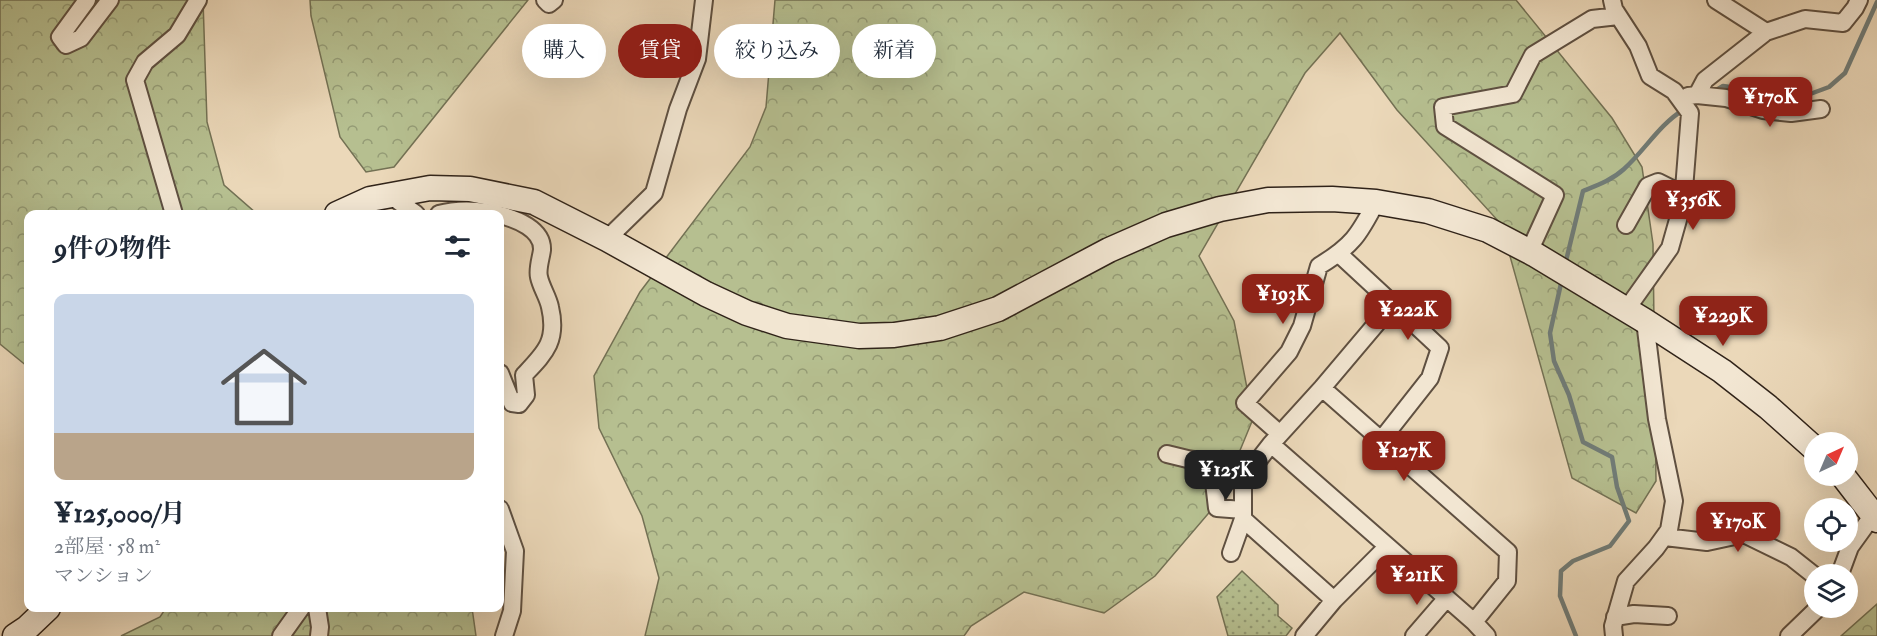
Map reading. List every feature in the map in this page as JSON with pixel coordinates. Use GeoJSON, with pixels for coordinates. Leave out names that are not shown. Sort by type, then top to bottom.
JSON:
{"type":"FeatureCollection","features":[{"type":"Feature","properties":{"kind":"street"},"geometry":{"type":"LineString","coordinates":[[87,0],[60,37],[66,45],[81,39],[110,0]]}},
{"type":"Feature","properties":{"kind":"street"},"geometry":{"type":"LineString","coordinates":[[173,210],[135,80],[145,62],[177,35],[198,0]]}},
{"type":"Feature","properties":{"kind":"street"},"geometry":{"type":"LineString","coordinates":[[544,0],[549,4],[554,0]]}},
{"type":"Feature","properties":{"kind":"street"},"geometry":{"type":"LineString","coordinates":[[607,238],[654,193],[678,109],[697,59],[704,0]]}},
{"type":"Feature","properties":{"kind":"street"},"geometry":{"type":"LineString","coordinates":[[1612,0],[1614,9],[1638,46],[1650,76],[1689,100],[1720,97],[1762,110],[1791,113],[1821,109]]}},
{"type":"Feature","properties":{"kind":"street"},"geometry":{"type":"LineString","coordinates":[[1716,0],[1766,32]]}},
{"type":"Feature","properties":{"kind":"street"},"geometry":{"type":"LineString","coordinates":[[1614,636],[1613,626],[1626,581],[1665,537],[1669,530],[1674,501],[1635,315],[1670,248],[1684,195],[1689,100],[1705,80],[1766,32],[1805,20],[1843,23],[1856,8],[1859,0]]}},
{"type":"Feature","properties":{"kind":"street"},"geometry":{"type":"LineString","coordinates":[[1531,253],[1555,195],[1445,126],[1443,107],[1513,94],[1533,55],[1592,19],[1618,16]]}},
{"type":"Feature","properties":{"kind":"street"},"geometry":{"type":"LineString","coordinates":[[1626,225],[1648,186],[1658,182],[1684,195]]}},
{"type":"Feature","properties":{"kind":"street"},"geometry":{"type":"LineString","coordinates":[[346,210],[370,199],[430,188],[470,189],[534,202],[607,238],[706,294],[747,313],[787,326],[859,336],[894,335],[940,328],[998,309],[1109,250],[1166,225],[1220,209],[1268,200],[1332,199],[1376,202],[1428,211],[1488,231],[1531,253],[1635,315],[1722,371],[1804,439]]}},
{"type":"Feature","properties":{"kind":"street"},"geometry":{"type":"LineString","coordinates":[[390,195],[411,210]]}},
{"type":"Feature","properties":{"kind":"street"},"geometry":{"type":"LineString","coordinates":[[1376,202],[1359,234],[1338,254],[1320,266],[1302,326],[1289,352],[1245,403],[1275,439],[1387,547],[1474,622],[1487,636]]}},
{"type":"Feature","properties":{"kind":"street"},"geometry":{"type":"LineString","coordinates":[[504,216],[535,231],[542,246],[538,275],[550,307],[553,336],[542,356],[524,375],[526,395],[519,404],[512,403],[504,383]]}},
{"type":"Feature","properties":{"kind":"street"},"geometry":{"type":"LineString","coordinates":[[1338,254],[1440,348],[1430,378],[1382,439]]}},
{"type":"Feature","properties":{"kind":"street"},"geometry":{"type":"LineString","coordinates":[[1231,553],[1243,514],[1243,480],[1275,439],[1322,388],[1393,304]]}},
{"type":"Feature","properties":{"kind":"street"},"geometry":{"type":"LineString","coordinates":[[1322,388],[1508,552],[1508,581],[1474,622]]}},
{"type":"Feature","properties":{"kind":"street"},"geometry":{"type":"LineString","coordinates":[[1167,454],[1212,465],[1217,508],[1243,514],[1334,600]]}},
{"type":"Feature","properties":{"kind":"street"},"geometry":{"type":"LineString","coordinates":[[1844,564],[1850,547],[1875,513],[1852,486]]}},
{"type":"Feature","properties":{"kind":"street"},"geometry":{"type":"LineString","coordinates":[[504,520],[515,551],[506,601],[504,636]]}},
{"type":"Feature","properties":{"kind":"street"},"geometry":{"type":"LineString","coordinates":[[1665,537],[1707,542],[1744,534],[1791,556],[1804,567]]}},
{"type":"Feature","properties":{"kind":"street"},"geometry":{"type":"LineString","coordinates":[[1304,636],[1334,600],[1387,547]]}},
{"type":"Feature","properties":{"kind":"street"},"geometry":{"type":"LineString","coordinates":[[1414,636],[1446,599]]}},
{"type":"Feature","properties":{"kind":"street"},"geometry":{"type":"LineString","coordinates":[[15,636],[44,612]]}},
{"type":"Feature","properties":{"kind":"street"},"geometry":{"type":"LineString","coordinates":[[281,636],[299,612]]}},
{"type":"Feature","properties":{"kind":"street"},"geometry":{"type":"LineString","coordinates":[[318,612],[319,636]]}},
{"type":"Feature","properties":{"kind":"street"},"geometry":{"type":"LineString","coordinates":[[1615,617],[1634,614],[1668,616]]}},
{"type":"Feature","properties":{"kind":"street"},"geometry":{"type":"LineString","coordinates":[[1789,636],[1808,618]]}},
{"type":"Feature","properties":{"kind":"green space"},"geometry":{"type":"Polygon","coordinates":[[[0,0],[203,0],[207,122],[224,185],[252,210],[24,210],[24,364],[0,344],[0,0]]]}},
{"type":"Feature","properties":{"kind":"green space"},"geometry":{"type":"Polygon","coordinates":[[[310,0],[528,0],[394,167],[366,172],[340,137],[311,16],[310,0]]]}},
{"type":"Feature","properties":{"kind":"green space"},"geometry":{"type":"Polygon","coordinates":[[[775,0],[1516,0],[1612,118],[1642,167],[1653,244],[1656,481],[1636,513],[1572,478],[1501,224],[1397,110],[1340,33],[1305,73],[1199,256],[1234,321],[1253,419],[1219,501],[1155,576],[1104,613],[1024,592],[971,626],[964,636],[645,636],[659,578],[642,516],[599,428],[594,376],[640,292],[750,147],[766,107],[768,78],[840,78],[840,24],[773,24],[775,0]]]}},
{"type":"Feature","properties":{"kind":"green space"},"geometry":{"type":"Polygon","coordinates":[[[1242,571],[1278,605],[1278,616],[1292,628],[1286,636],[1228,636],[1217,597],[1242,571]]]}},
{"type":"Feature","properties":{"kind":"green space"},"geometry":{"type":"Polygon","coordinates":[[[1877,604],[1877,636],[1841,636],[1877,604]]]}},
{"type":"Feature","properties":{"kind":"green space"},"geometry":{"type":"Polygon","coordinates":[[[163,612],[473,612],[476,636],[121,636],[160,617],[163,612]]]}},
{"type":"Feature","properties":{"kind":"waterway"},"geometry":{"type":"LineString","coordinates":[[1713,92],[1723,86],[1802,97],[1829,87],[1845,73],[1877,2]]}},
{"type":"Feature","properties":{"kind":"waterway"},"geometry":{"type":"LineString","coordinates":[[1565,265],[1583,191],[1619,173],[1632,162],[1659,130],[1683,110]]}},
{"type":"Feature","properties":{"kind":"waterway"},"geometry":{"type":"LineString","coordinates":[[1562,279],[1550,333],[1554,361],[1569,395],[1583,442],[1612,457],[1617,487],[1629,521],[1610,546],[1573,561],[1561,571],[1560,596],[1576,636]]}}]}
